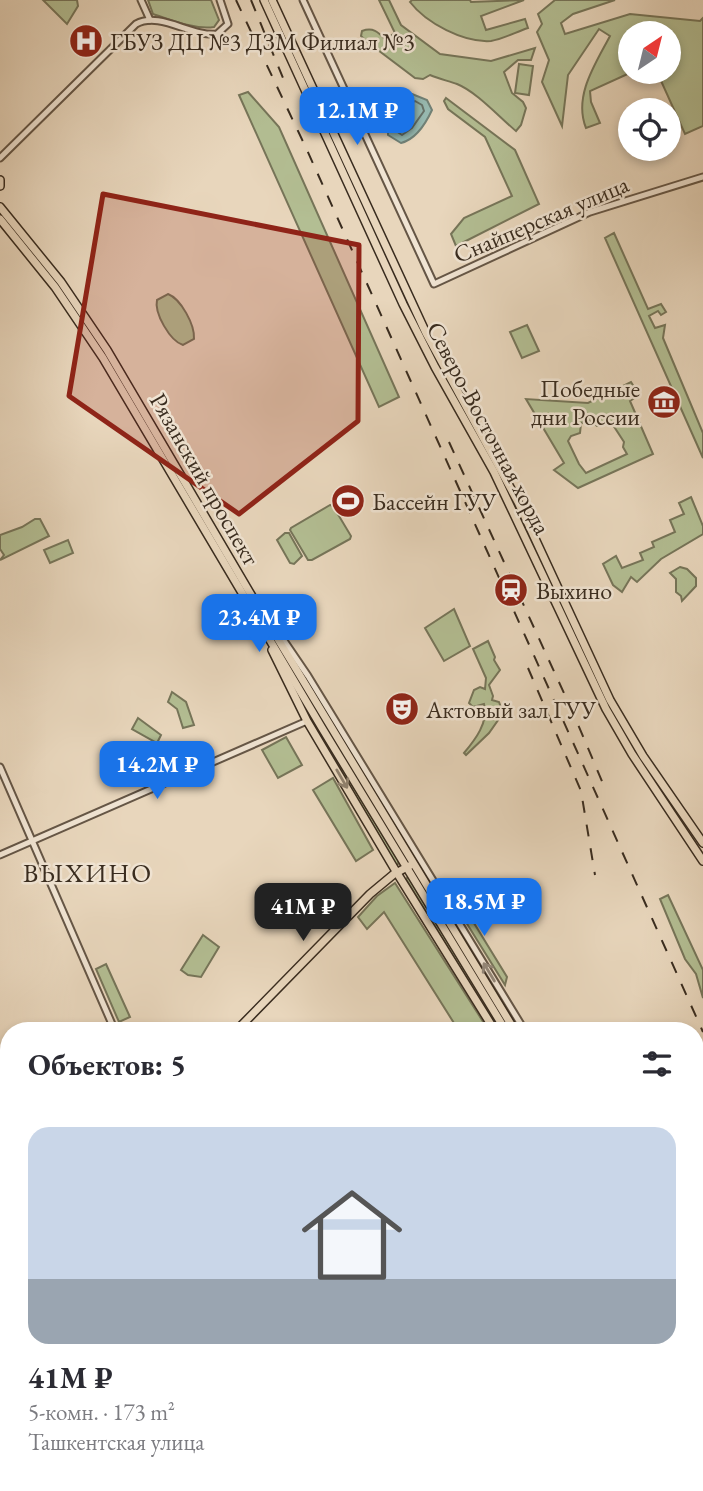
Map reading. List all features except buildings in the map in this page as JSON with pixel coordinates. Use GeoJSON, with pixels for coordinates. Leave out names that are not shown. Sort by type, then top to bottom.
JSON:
{"type":"FeatureCollection","features":[{"type":"Feature","properties":{"kind":"main road","name":"Северо-Восточная хорда"},"geometry":{"type":"LineString","coordinates":[[264,0],[403,304],[508,500],[606,709],[632,754],[703,860]]}},
{"type":"Feature","properties":{"kind":"main road","name":"Северо-Восточная хорда"},"geometry":{"type":"LineString","coordinates":[[272,0],[426,333],[512,490],[610,700],[643,756],[703,844]]}},
{"type":"Feature","properties":{"kind":"main road"},"geometry":{"type":"LineString","coordinates":[[0,180],[0,186]]}},
{"type":"Feature","properties":{"kind":"main road","name":"Рязанский проспект"},"geometry":{"type":"LineString","coordinates":[[0,207],[84,313],[411,865],[501,1022]]}},
{"type":"Feature","properties":{"kind":"main road","name":"Рязанский проспект"},"geometry":{"type":"LineString","coordinates":[[0,219],[55,287],[88,335],[261,624],[509,1022]]}},
{"type":"Feature","properties":{"kind":"main road"},"geometry":{"type":"LineString","coordinates":[[261,624],[282,674],[307,720],[489,1022]]}},
{"type":"Feature","properties":{"kind":"main road"},"geometry":{"type":"LineString","coordinates":[[245,1022],[370,894],[411,865]]}},
{"type":"Feature","properties":{"kind":"street"},"geometry":{"type":"LineString","coordinates":[[141,0],[150,20]]}},
{"type":"Feature","properties":{"kind":"street"},"geometry":{"type":"LineString","coordinates":[[1,158],[136,24],[150,20],[201,34],[217,34],[228,24],[220,0]]}},
{"type":"Feature","properties":{"kind":"street","name":"Снайперская улица"},"geometry":{"type":"LineString","coordinates":[[303,0],[434,284],[590,212],[703,177]]}},
{"type":"Feature","properties":{"kind":"street"},"geometry":{"type":"LineString","coordinates":[[250,593],[308,676],[519,1022]]}},
{"type":"Feature","properties":{"kind":"street"},"geometry":{"type":"LineString","coordinates":[[0,855],[307,720]]}},
{"type":"Feature","properties":{"kind":"street"},"geometry":{"type":"LineString","coordinates":[[0,767],[111,1022]]}},
{"type":"Feature","properties":{"kind":"highlighted area"},"geometry":{"type":"Polygon","coordinates":[[[103,194],[359,245],[358,421],[239,514],[69,396],[103,194]]]}},
{"type":"Feature","properties":{"kind":"green space"},"geometry":{"type":"Polygon","coordinates":[[[43,0],[77,0],[78,6],[67,24],[43,0]]]}},
{"type":"Feature","properties":{"kind":"green space"},"geometry":{"type":"Polygon","coordinates":[[[148,0],[211,0],[219,20],[214,27],[184,24],[153,14],[148,0]]]}},
{"type":"Feature","properties":{"kind":"green space"},"geometry":{"type":"Polygon","coordinates":[[[379,0],[389,0],[401,25],[440,54],[491,61],[535,48],[531,60],[518,60],[504,72],[512,93],[526,108],[521,125],[516,131],[465,88],[430,75],[423,79],[415,78],[366,41],[361,36],[362,31],[375,31],[385,39],[395,33],[379,0]]]}},
{"type":"Feature","properties":{"kind":"green space"},"geometry":{"type":"Polygon","coordinates":[[[524,0],[481,16],[486,30],[525,19],[528,28],[491,41],[469,39],[436,24],[417,10],[410,2],[524,0]]]}},
{"type":"Feature","properties":{"kind":"green space"},"geometry":{"type":"Polygon","coordinates":[[[555,0],[615,0],[573,14],[561,23],[565,34],[630,14],[700,21],[703,18],[703,126],[685,134],[681,125],[681,98],[669,98],[662,84],[681,84],[681,21],[618,21],[618,78],[590,91],[591,102],[600,123],[586,128],[582,104],[588,80],[610,36],[599,29],[568,75],[562,126],[542,82],[549,60],[537,32],[542,24],[538,14],[555,0]]]}},
{"type":"Feature","properties":{"kind":"green space"},"geometry":{"type":"Polygon","coordinates":[[[519,64],[533,66],[529,95],[515,93],[519,64]]]}},
{"type":"Feature","properties":{"kind":"green space"},"geometry":{"type":"Polygon","coordinates":[[[248,92],[279,127],[399,397],[379,407],[239,95],[248,92]]]}},
{"type":"Feature","properties":{"kind":"green space"},"geometry":{"type":"Polygon","coordinates":[[[446,98],[515,150],[539,204],[456,246],[451,234],[464,218],[512,196],[485,137],[448,109],[444,101],[446,98]]]}},
{"type":"Feature","properties":{"kind":"green space"},"geometry":{"type":"Polygon","coordinates":[[[614,233],[648,309],[661,304],[666,312],[661,315],[658,311],[649,316],[655,328],[665,325],[663,338],[703,433],[703,458],[605,238],[614,233]]]}},
{"type":"Feature","properties":{"kind":"green space"},"geometry":{"type":"Polygon","coordinates":[[[168,294],[186,313],[194,333],[194,339],[183,345],[173,338],[160,319],[157,300],[168,294]]]}},
{"type":"Feature","properties":{"kind":"green space"},"geometry":{"type":"Polygon","coordinates":[[[527,325],[539,351],[522,358],[510,332],[527,325]]]}},
{"type":"Feature","properties":{"kind":"green space"},"geometry":{"type":"Polygon","coordinates":[[[631,382],[639,395],[630,401],[653,454],[578,488],[554,470],[564,463],[526,399],[588,403],[631,382]],[[586,418],[581,424],[580,433],[571,436],[568,441],[586,473],[627,454],[623,447],[624,442],[611,422],[597,426],[586,418]]]}},
{"type":"Feature","properties":{"kind":"green space"},"geometry":{"type":"Polygon","coordinates":[[[691,497],[703,526],[703,534],[661,559],[637,582],[631,577],[622,592],[613,585],[603,564],[616,556],[622,568],[643,560],[640,553],[654,547],[652,542],[675,532],[670,520],[684,514],[679,503],[691,497]]]}},
{"type":"Feature","properties":{"kind":"green space"},"geometry":{"type":"Polygon","coordinates":[[[330,505],[351,536],[350,539],[308,560],[290,530],[330,505]]]}},
{"type":"Feature","properties":{"kind":"green space"},"geometry":{"type":"Polygon","coordinates":[[[40,519],[49,536],[0,560],[4,555],[0,549],[0,535],[40,519]]]}},
{"type":"Feature","properties":{"kind":"green space"},"geometry":{"type":"Polygon","coordinates":[[[289,533],[302,556],[294,564],[290,563],[277,540],[289,533]]]}},
{"type":"Feature","properties":{"kind":"green space"},"geometry":{"type":"Polygon","coordinates":[[[68,540],[73,553],[50,563],[44,550],[68,540]]]}},
{"type":"Feature","properties":{"kind":"green space"},"geometry":{"type":"Polygon","coordinates":[[[680,567],[687,569],[696,578],[696,586],[682,601],[676,592],[676,579],[670,573],[680,567]]]}},
{"type":"Feature","properties":{"kind":"green space"},"geometry":{"type":"Polygon","coordinates":[[[454,609],[470,646],[444,661],[425,628],[454,609]]]}},
{"type":"Feature","properties":{"kind":"green space"},"geometry":{"type":"Polygon","coordinates":[[[488,641],[500,670],[489,685],[492,700],[499,702],[503,713],[489,733],[466,755],[464,753],[476,737],[485,717],[484,704],[473,707],[469,703],[474,690],[480,687],[485,689],[486,678],[473,649],[488,641]]]}},
{"type":"Feature","properties":{"kind":"green space"},"geometry":{"type":"Polygon","coordinates":[[[172,692],[186,702],[194,725],[183,728],[177,709],[168,702],[172,692]]]}},
{"type":"Feature","properties":{"kind":"green space"},"geometry":{"type":"Polygon","coordinates":[[[304,708],[399,859],[398,864],[395,864],[304,708]]]}},
{"type":"Feature","properties":{"kind":"green space"},"geometry":{"type":"Polygon","coordinates":[[[138,718],[161,735],[157,743],[132,729],[138,718]]]}},
{"type":"Feature","properties":{"kind":"green space"},"geometry":{"type":"Polygon","coordinates":[[[286,737],[302,765],[278,778],[262,750],[286,737]]]}},
{"type":"Feature","properties":{"kind":"green space"},"geometry":{"type":"Polygon","coordinates":[[[333,778],[373,850],[356,861],[313,790],[333,778]]]}},
{"type":"Feature","properties":{"kind":"green space"},"geometry":{"type":"Polygon","coordinates":[[[425,870],[517,1022],[514,1022],[423,871],[425,870]]]}},
{"type":"Feature","properties":{"kind":"green space"},"geometry":{"type":"Polygon","coordinates":[[[409,876],[498,1022],[493,1022],[406,879],[409,876]]]}},
{"type":"Feature","properties":{"kind":"green space"},"geometry":{"type":"Polygon","coordinates":[[[395,883],[483,1022],[453,1022],[384,912],[367,929],[358,917],[377,896],[395,883]]]}},
{"type":"Feature","properties":{"kind":"green space"},"geometry":{"type":"Polygon","coordinates":[[[450,884],[507,977],[505,985],[446,890],[450,884]]]}},
{"type":"Feature","properties":{"kind":"green space"},"geometry":{"type":"Polygon","coordinates":[[[668,895],[703,970],[703,998],[696,974],[685,959],[660,899],[668,895]]]}},
{"type":"Feature","properties":{"kind":"green space"},"geometry":{"type":"Polygon","coordinates":[[[203,935],[219,947],[201,977],[188,975],[181,970],[203,935]]]}},
{"type":"Feature","properties":{"kind":"green space"},"geometry":{"type":"Polygon","coordinates":[[[106,964],[130,1017],[119,1022],[96,969],[106,964]]]}},
{"type":"Feature","properties":{"kind":"water"},"geometry":{"type":"Polygon","coordinates":[[[412,94],[427,100],[432,110],[416,134],[401,143],[388,135],[389,123],[399,106],[412,94]]]}},
{"type":"Feature","properties":{"kind":"railway"},"geometry":{"type":"LineString","coordinates":[[236,0],[307,150],[699,1022]]}},
{"type":"Feature","properties":{"kind":"railway"},"geometry":{"type":"LineString","coordinates":[[251,0],[283,78]]}},
{"type":"Feature","properties":{"kind":"railway"},"geometry":{"type":"LineString","coordinates":[[449,442],[604,786]]}},
{"type":"Feature","properties":{"kind":"railway"},"geometry":{"type":"LineString","coordinates":[[528,668],[581,791],[595,875]]}},
{"type":"Feature","properties":{"kind":"place","name":"ГБУЗ ДЦ №3 ДЗМ Филиал №3"},"geometry":{"type":"Point","coordinates":[86,41]}},
{"type":"Feature","properties":{"kind":"place","name":"Победные дни России"},"geometry":{"type":"Point","coordinates":[664,402]}},
{"type":"Feature","properties":{"kind":"place","name":"Бассейн ГУУ"},"geometry":{"type":"Point","coordinates":[348,501]}},
{"type":"Feature","properties":{"kind":"place","name":"Выхино"},"geometry":{"type":"Point","coordinates":[511,590]}},
{"type":"Feature","properties":{"kind":"place","name":"Актовый зал ГУУ"},"geometry":{"type":"Point","coordinates":[402,709]}},
{"type":"Feature","properties":{"kind":"district","name":"ВЫХИНО"},"geometry":{"type":"Point","coordinates":[88,873]}}]}
